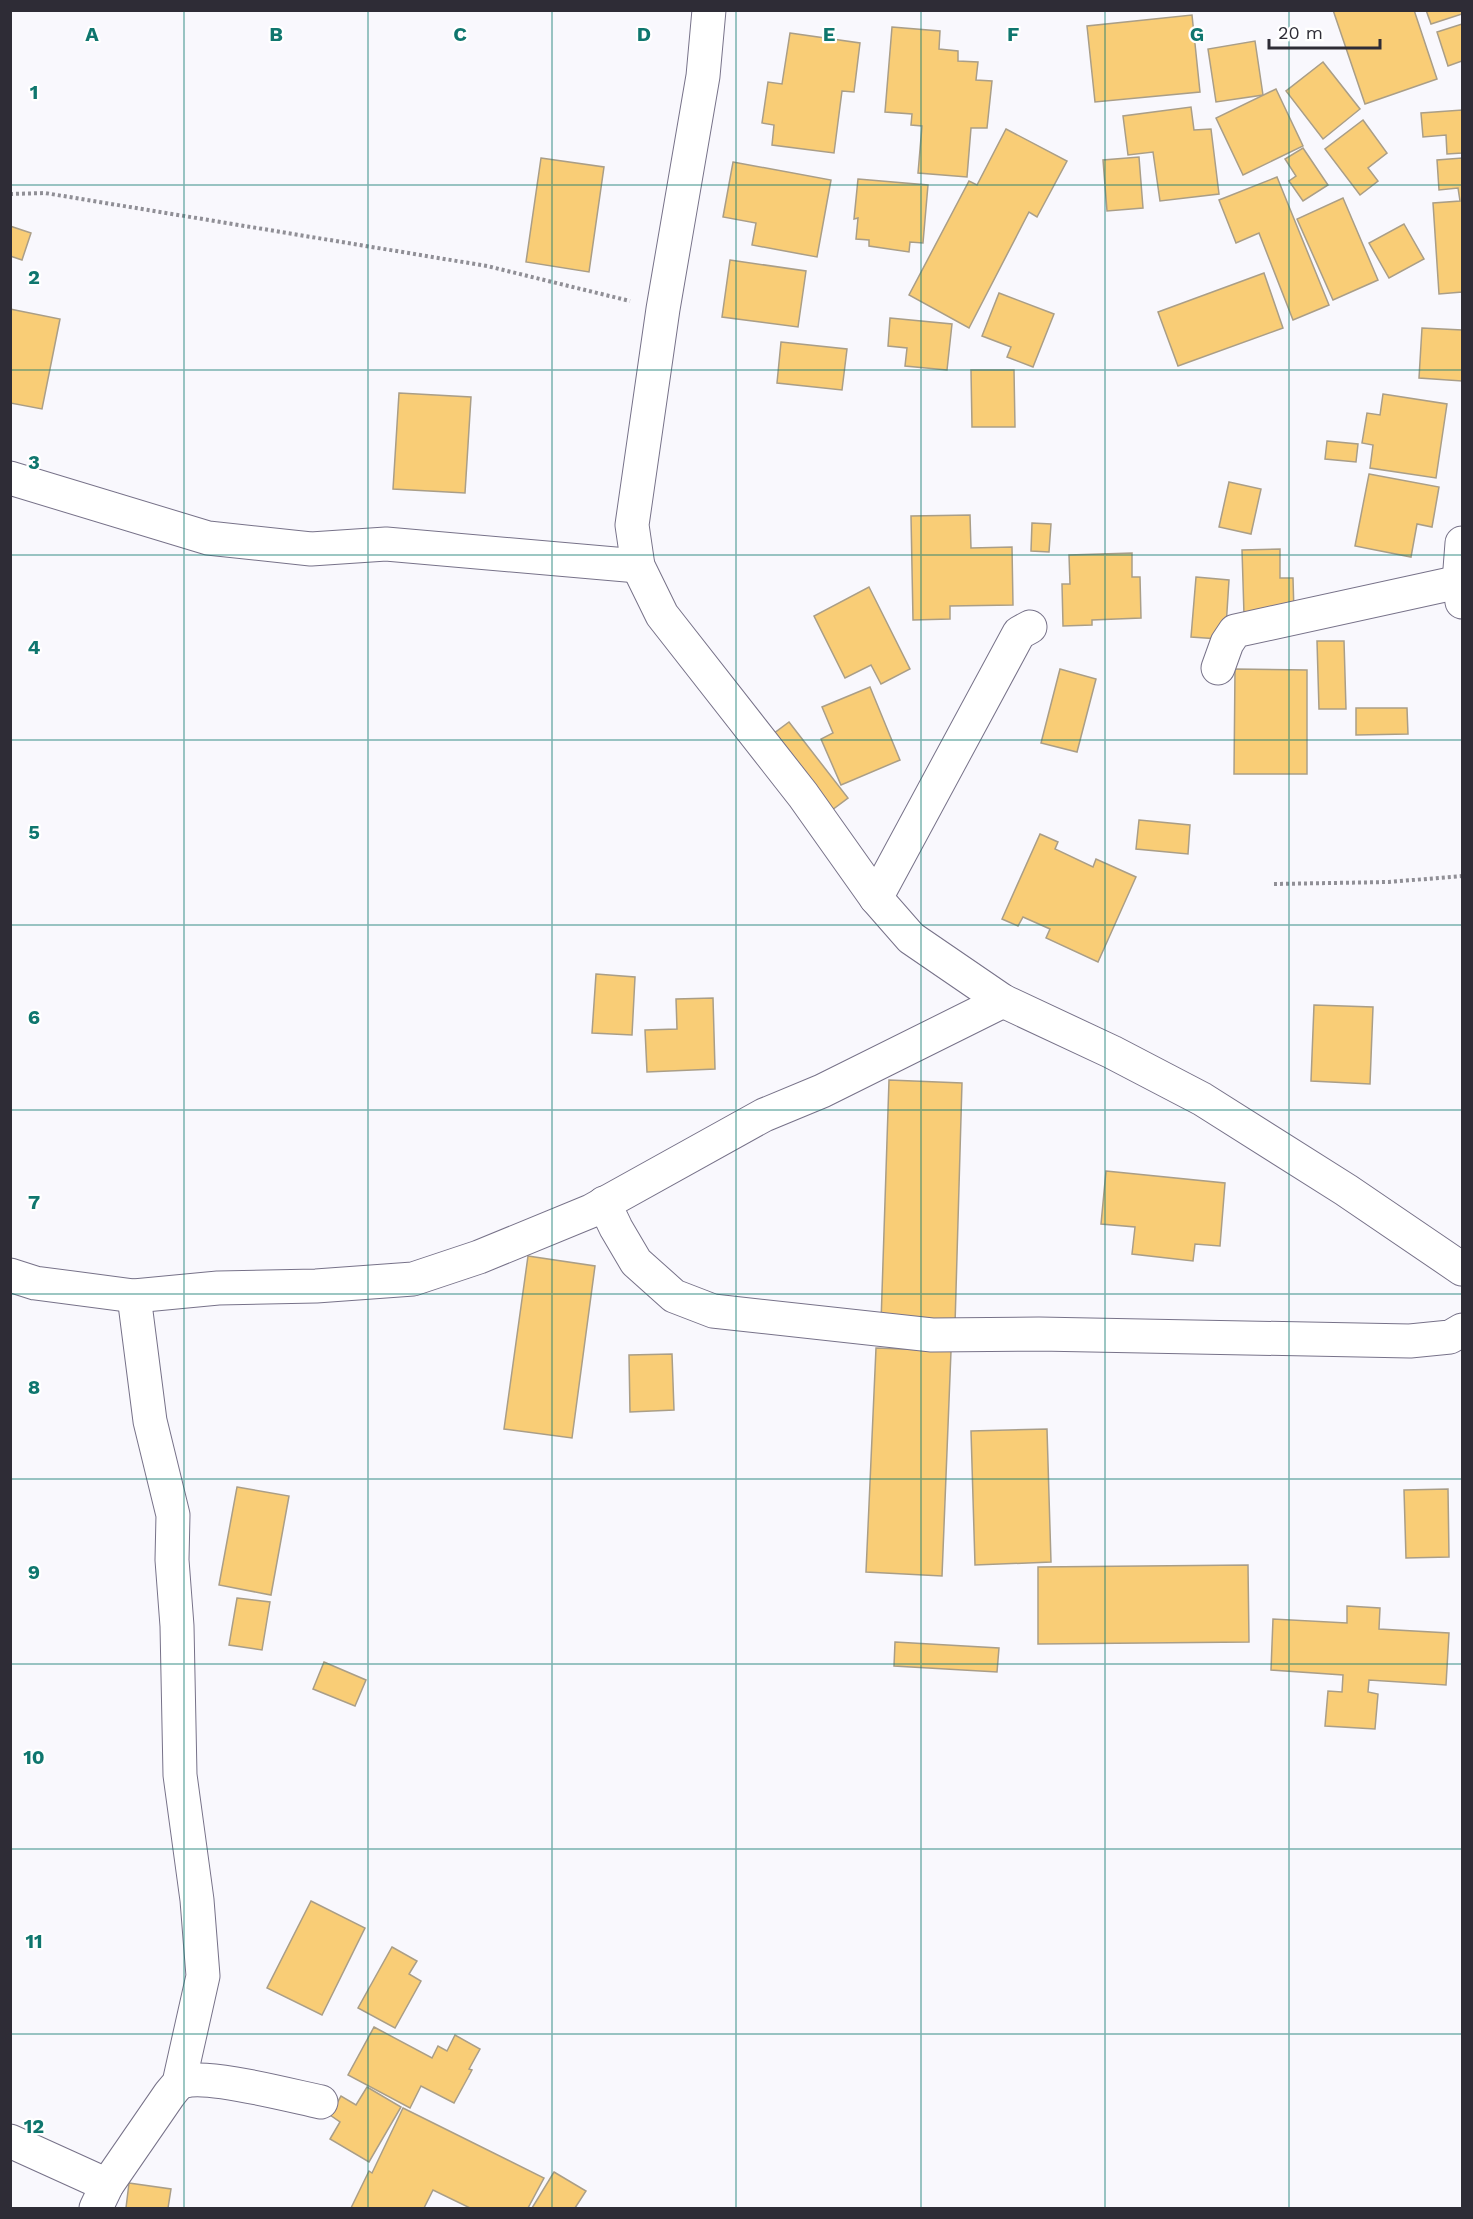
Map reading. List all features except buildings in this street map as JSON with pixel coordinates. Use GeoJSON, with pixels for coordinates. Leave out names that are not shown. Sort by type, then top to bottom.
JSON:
{"type":"FeatureCollection","features":[{"type":"Feature","properties":{"kind":"street"},"geometry":{"type":"LineString","coordinates":[[709,10],[703,76],[663,309],[633,525],[638,566],[662,615],[803,795],[876,898],[911,938],[1003,1001],[1112,1052],[1202,1099],[1346,1190],[1462,1269]]}},
{"type":"Feature","properties":{"kind":"street"},"geometry":{"type":"LineString","coordinates":[[10,478],[208,538],[311,549],[386,544],[638,566]]}},
{"type":"Feature","properties":{"kind":"street"},"geometry":{"type":"LineString","coordinates":[[1218,668],[1227,643],[1235,631],[1461,592],[1462,543]]}},
{"type":"Feature","properties":{"kind":"street"},"geometry":{"type":"LineString","coordinates":[[876,898],[1019,633],[1030,627]]}},
{"type":"Feature","properties":{"kind":"street"},"geometry":{"type":"LineString","coordinates":[[10,1275],[35,1283],[134,1296],[218,1288],[316,1286],[413,1279],[479,1257],[591,1210],[764,1115],[822,1091],[1003,1001]]}},
{"type":"Feature","properties":{"kind":"street"},"geometry":{"type":"LineString","coordinates":[[604,1203],[636,1262],[674,1296],[713,1311],[932,1335],[1039,1334],[1410,1341],[1450,1337],[1462,1330]]}},
{"type":"Feature","properties":{"kind":"street"},"geometry":{"type":"LineString","coordinates":[[10,2141],[102,2197],[179,2083],[203,1976],[197,1900],[180,1774],[177,1626],[172,1560],[173,1515],[150,1421],[134,1296]]}},
{"type":"Feature","properties":{"kind":"street"},"geometry":{"type":"LineString","coordinates":[[179,2083],[195,2079],[213,2081],[321,2102]]}},
{"type":"Feature","properties":{"kind":"path"},"geometry":{"type":"LineString","coordinates":[[10,194],[45,193],[487,266],[663,309]]}},
{"type":"Feature","properties":{"kind":"path"},"geometry":{"type":"LineString","coordinates":[[1274,884],[1389,882],[1462,876]]}}]}
